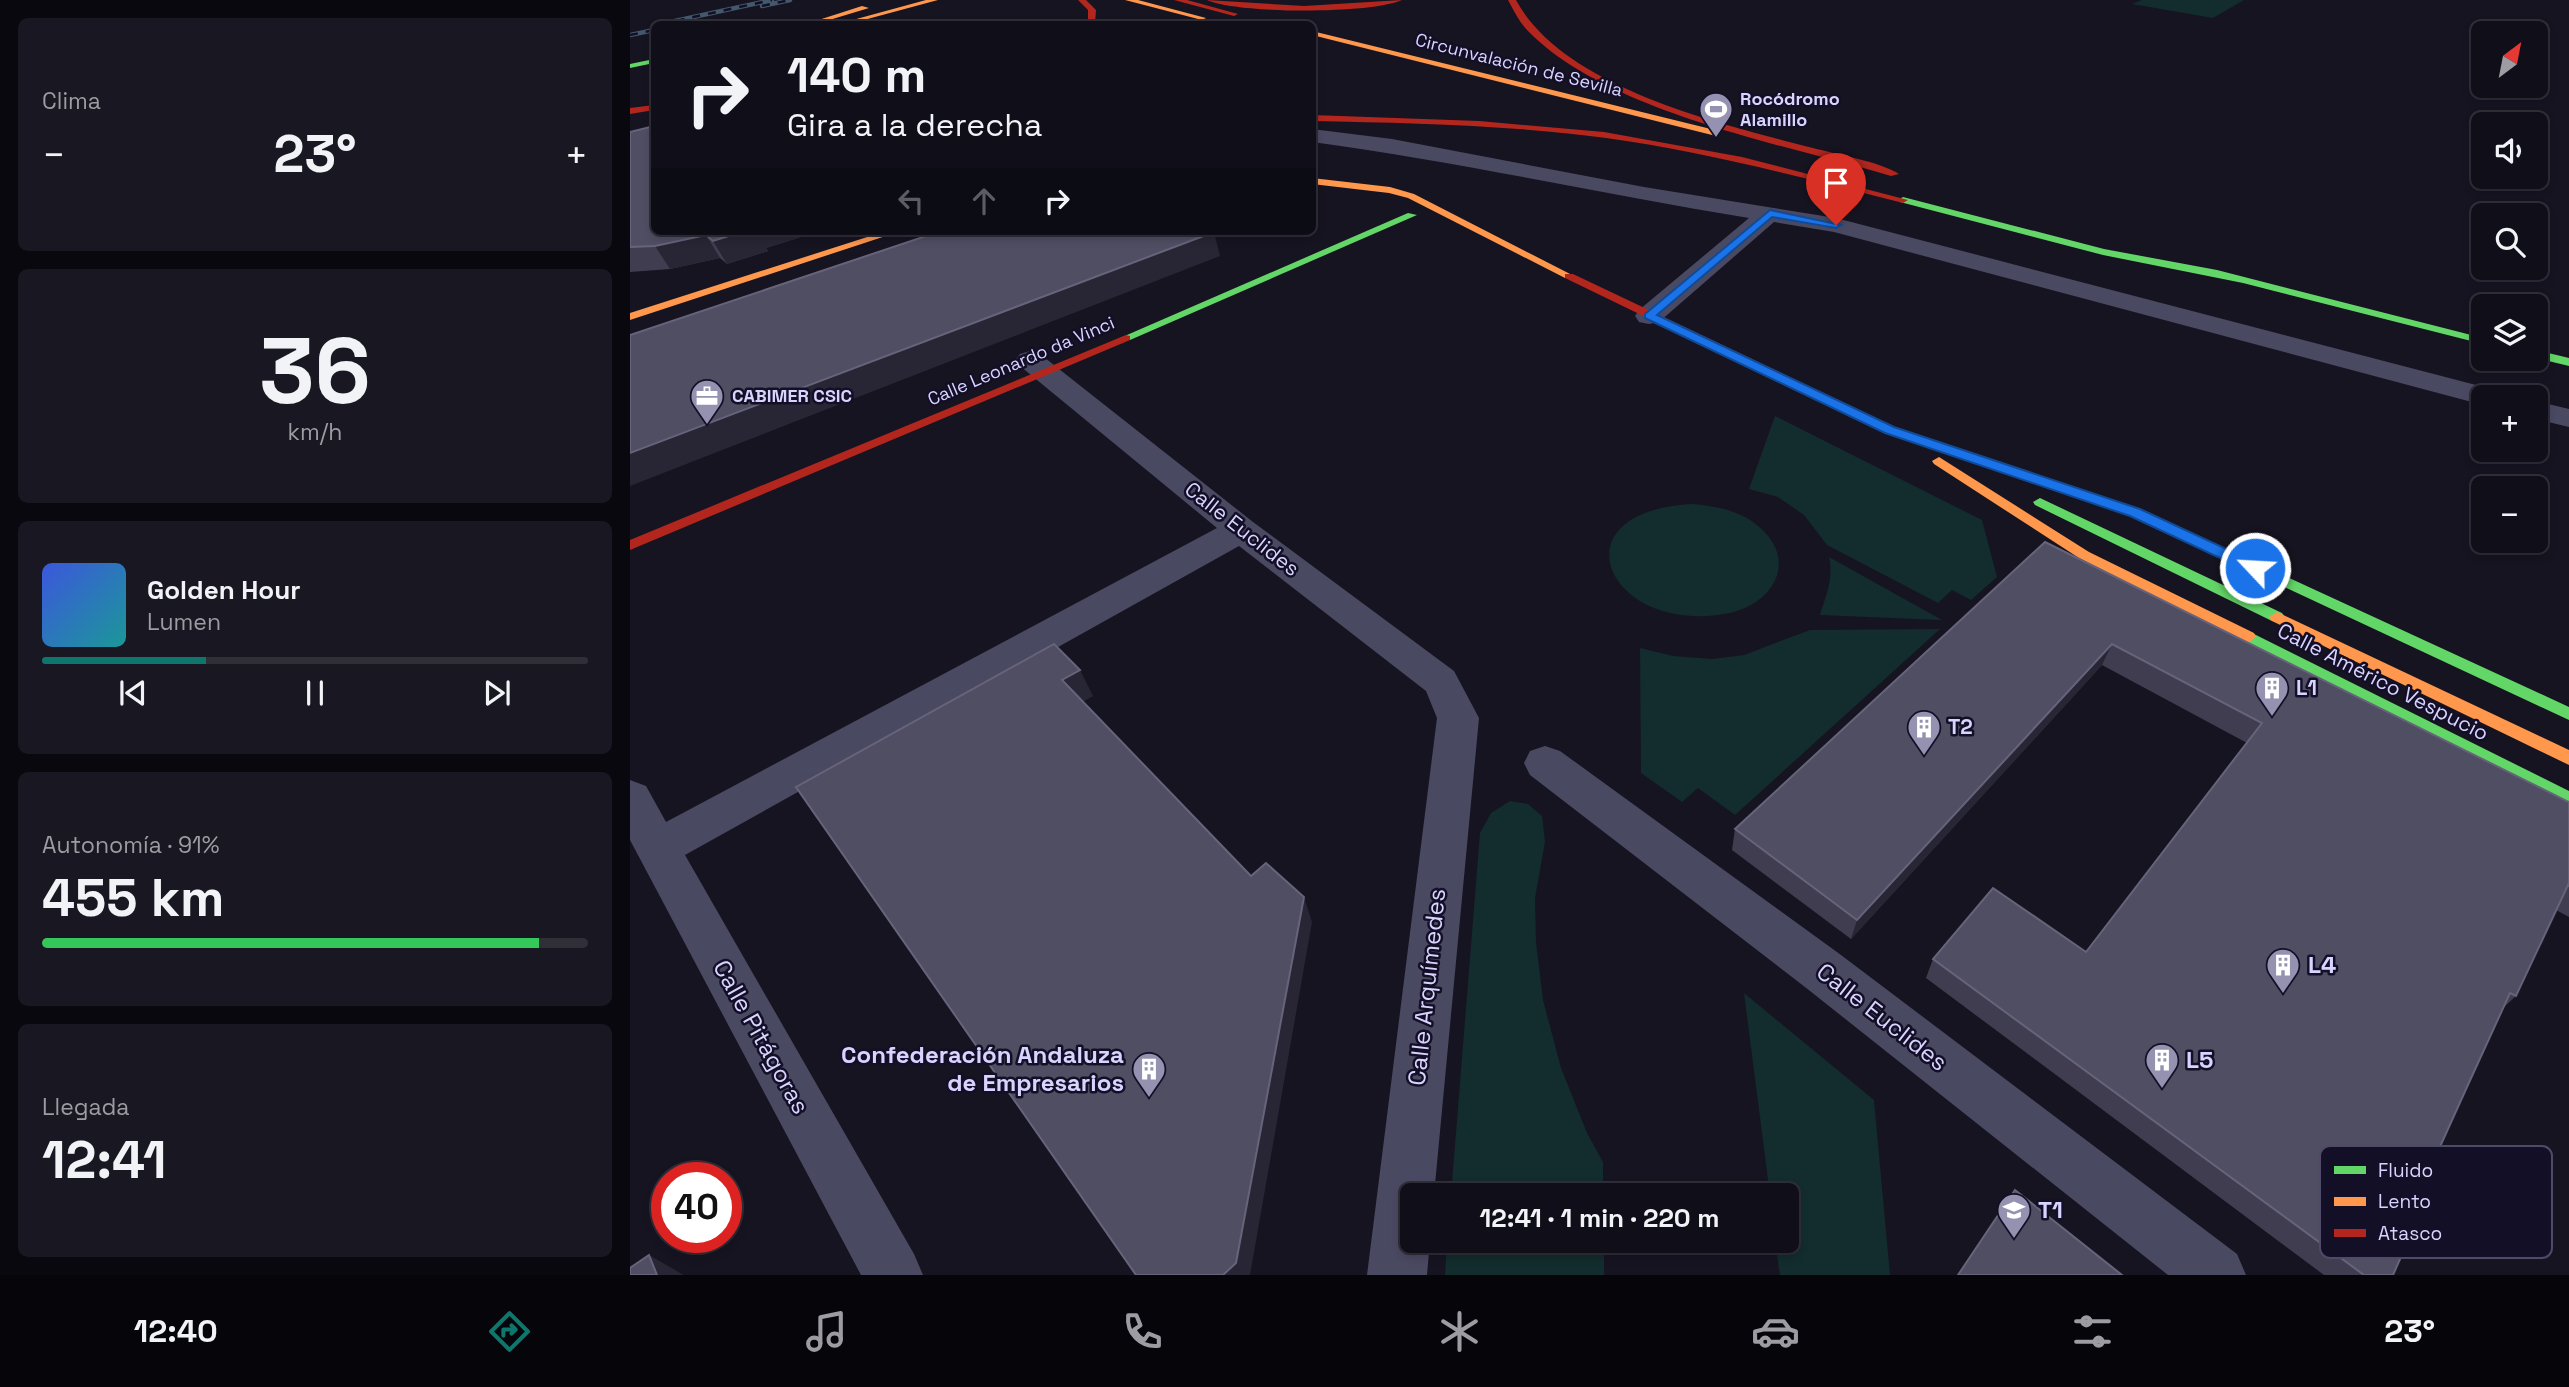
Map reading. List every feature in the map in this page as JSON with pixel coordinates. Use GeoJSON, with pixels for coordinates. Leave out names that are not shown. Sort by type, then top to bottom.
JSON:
{"type":"FeatureCollection","features":[{"type":"Feature","properties":{"kind":"main road"},"geometry":{"type":"LineString","coordinates":[[820,21],[894,0]]}},
{"type":"Feature","properties":{"kind":"main road"},"geometry":{"type":"LineString","coordinates":[[854,21],[934,0]]}},
{"type":"Feature","properties":{"kind":"main road"},"geometry":{"type":"LineString","coordinates":[[1083,0],[1093,11],[1093,21]]}},
{"type":"Feature","properties":{"kind":"main road"},"geometry":{"type":"LineString","coordinates":[[1129,0],[1215,21]]}},
{"type":"Feature","properties":{"kind":"main road"},"geometry":{"type":"LineString","coordinates":[[1178,0],[1265,21]]}},
{"type":"Feature","properties":{"kind":"main road"},"geometry":{"type":"LineString","coordinates":[[1211,0],[1267,9],[1306,9],[1398,0]]}},
{"type":"Feature","properties":{"kind":"main road"},"geometry":{"type":"LineString","coordinates":[[1512,0],[1525,23],[1543,41],[1574,63],[1615,86],[1721,130],[1900,176]]}},
{"type":"Feature","properties":{"kind":"main road","name":"Circunvalación de Sevilla"},"geometry":{"type":"LineString","coordinates":[[1316,34],[1721,130]]}},
{"type":"Feature","properties":{"kind":"main road","name":"Circunvalación de Sevilla"},"geometry":{"type":"LineString","coordinates":[[1316,47],[1698,146]]}},
{"type":"Feature","properties":{"kind":"main road"},"geometry":{"type":"LineString","coordinates":[[630,66],[651,62]]}},
{"type":"Feature","properties":{"kind":"main road"},"geometry":{"type":"LineString","coordinates":[[630,111],[651,108]]}},
{"type":"Feature","properties":{"kind":"main road"},"geometry":{"type":"LineString","coordinates":[[1316,118],[1539,127],[1698,146],[2161,257],[2471,338]]}},
{"type":"Feature","properties":{"kind":"main road"},"geometry":{"type":"LineString","coordinates":[[1316,183],[1383,189]]}},
{"type":"Feature","properties":{"kind":"main road"},"geometry":{"type":"LineString","coordinates":[[1316,184],[1391,207],[1413,204]]}},
{"type":"Feature","properties":{"kind":"main road"},"geometry":{"type":"LineString","coordinates":[[1370,200],[1369,195],[1383,189]]}},
{"type":"Feature","properties":{"kind":"main road","name":"Calle Américo Vespucio"},"geometry":{"type":"LineString","coordinates":[[1383,189],[1890,430],[2135,512],[2569,714]]}},
{"type":"Feature","properties":{"kind":"main road","name":"Calle Leonardo da Vinci"},"geometry":{"type":"LineString","coordinates":[[1031,366],[1413,204]]}},
{"type":"Feature","properties":{"kind":"main road","name":"Calle Leonardo da Vinci"},"geometry":{"type":"LineString","coordinates":[[630,545],[1031,366],[1328,239],[1358,219]]}},
{"type":"Feature","properties":{"kind":"main road"},"geometry":{"type":"LineString","coordinates":[[630,317],[884,235]]}},
{"type":"Feature","properties":{"kind":"main road"},"geometry":{"type":"LineString","coordinates":[[2548,357],[2569,362]]}},
{"type":"Feature","properties":{"kind":"main road"},"geometry":{"type":"LineString","coordinates":[[1890,430],[2569,758]]}},
{"type":"Feature","properties":{"kind":"main road","name":"Calle Américo Vespucio"},"geometry":{"type":"LineString","coordinates":[[1890,430],[2084,555],[2569,799]]}},
{"type":"Feature","properties":{"kind":"street"},"geometry":{"type":"LineString","coordinates":[[1316,136],[1432,153],[1644,194],[1836,225],[2471,393]]}},
{"type":"Feature","properties":{"kind":"street"},"geometry":{"type":"LineString","coordinates":[[1649,316],[1770,213]]}},
{"type":"Feature","properties":{"kind":"street","name":"Calle Euclides"},"geometry":{"type":"LineString","coordinates":[[1031,366],[1440,681],[1451,700]]}},
{"type":"Feature","properties":{"kind":"street"},"geometry":{"type":"LineString","coordinates":[[2548,413],[2569,418]]}},
{"type":"Feature","properties":{"kind":"street"},"geometry":{"type":"LineString","coordinates":[[658,848],[1241,530]]}},
{"type":"Feature","properties":{"kind":"street","name":"Calle Arquímedes"},"geometry":{"type":"LineString","coordinates":[[1397,1275],[1458,718],[1451,700]]}},
{"type":"Feature","properties":{"kind":"street","name":"Calle Euclides"},"geometry":{"type":"LineString","coordinates":[[1545,763],[1823,971],[2216,1275]]}},
{"type":"Feature","properties":{"kind":"street","name":"Calle Pitágoras"},"geometry":{"type":"LineString","coordinates":[[630,798],[893,1275]]}},
{"type":"Feature","properties":{"kind":"green space"},"geometry":{"type":"Polygon","coordinates":[[[2142,0],[2244,0],[2213,18],[2132,4],[2142,0]]]}},
{"type":"Feature","properties":{"kind":"green space"},"geometry":{"type":"Polygon","coordinates":[[[1775,416],[1982,520],[1997,577],[1971,600],[1952,590],[1938,603],[1827,545],[1804,515],[1778,497],[1749,489],[1775,416]]]}},
{"type":"Feature","properties":{"kind":"green space"},"geometry":{"type":"Polygon","coordinates":[[[1693,504],[1717,507],[1739,514],[1768,536],[1776,550],[1779,564],[1769,591],[1757,601],[1724,614],[1683,615],[1650,606],[1626,590],[1612,569],[1610,547],[1622,527],[1649,512],[1693,504]]]}},
{"type":"Feature","properties":{"kind":"green space"},"geometry":{"type":"Polygon","coordinates":[[[1829,557],[1942,620],[1820,615],[1830,579],[1829,557]]]}},
{"type":"Feature","properties":{"kind":"green space"},"geometry":{"type":"Polygon","coordinates":[[[1940,629],[1735,815],[1698,788],[1682,802],[1641,773],[1640,648],[1673,656],[1712,659],[1744,655],[1810,630],[1940,629]]]}},
{"type":"Feature","properties":{"kind":"green space"},"geometry":{"type":"Polygon","coordinates":[[[1510,801],[1528,804],[1542,816],[1545,842],[1535,898],[1536,942],[1543,1000],[1561,1068],[1587,1133],[1603,1162],[1603,1183],[1452,1183],[1480,833],[1491,813],[1510,801]]]}},
{"type":"Feature","properties":{"kind":"green space"},"geometry":{"type":"Polygon","coordinates":[[[1744,993],[1874,1100],[1890,1275],[1780,1275],[1777,1253],[1799,1253],[1799,1183],[1768,1183],[1744,993]]]}},
{"type":"Feature","properties":{"kind":"green space"},"geometry":{"type":"Polygon","coordinates":[[[1446,1253],[1604,1253],[1604,1275],[1445,1275],[1446,1253]]]}},
{"type":"Feature","properties":{"kind":"building"},"geometry":{"type":"Polygon","coordinates":[[[651,127],[651,235],[706,235],[655,246],[630,247],[630,132],[651,127]]]}},
{"type":"Feature","properties":{"kind":"building"},"geometry":{"type":"Polygon","coordinates":[[[706,235],[732,235],[713,241],[706,235]]]}},
{"type":"Feature","properties":{"kind":"building"},"geometry":{"type":"Polygon","coordinates":[[[929,235],[1206,235],[630,453],[630,335],[929,235]]]}},
{"type":"Feature","properties":{"kind":"building"},"geometry":{"type":"Polygon","coordinates":[[[2045,542],[2569,802],[2569,886],[2516,996],[2510,993],[2440,1146],[2320,1146],[2320,1243],[1933,959],[1993,888],[2086,952],[2262,723],[2112,644],[1857,920],[1735,829],[2045,542]]]}},
{"type":"Feature","properties":{"kind":"building","name":"Confederación Andaluza de Empresarios"},"geometry":{"type":"Polygon","coordinates":[[[1054,644],[1080,670],[1062,680],[1251,876],[1266,863],[1304,897],[1236,1263],[1223,1275],[1136,1275],[796,787],[1054,644]]]}},
{"type":"Feature","properties":{"kind":"building","name":"T1"},"geometry":{"type":"Polygon","coordinates":[[[2015,1190],[2122,1275],[1958,1275],[2015,1190]]]}},
{"type":"Feature","properties":{"kind":"building"},"geometry":{"type":"Polygon","coordinates":[[[649,1255],[657,1275],[630,1275],[630,1268],[649,1255]]]}},
{"type":"Feature","properties":{"kind":"building"},"geometry":{"type":"Polygon","coordinates":[[[2341,1258],[2401,1258],[2393,1275],[2364,1275],[2341,1258]]]}},
{"type":"Feature","properties":{"kind":"railway"},"geometry":{"type":"LineString","coordinates":[[675,21],[772,0]]}},
{"type":"Feature","properties":{"kind":"railway"},"geometry":{"type":"LineString","coordinates":[[762,6],[790,0]]}},
{"type":"Feature","properties":{"kind":"railway"},"geometry":{"type":"LineString","coordinates":[[630,35],[651,31]]}},
{"type":"Feature","properties":{"kind":"traffic: fast"},"geometry":{"type":"LineString","coordinates":[[630,66],[651,62]]}},
{"type":"Feature","properties":{"kind":"traffic: fast"},"geometry":{"type":"LineString","coordinates":[[1903,200],[2103,252],[2242,280]]}},
{"type":"Feature","properties":{"kind":"traffic: fast"},"geometry":{"type":"LineString","coordinates":[[1126,338],[1412,215]]}},
{"type":"Feature","properties":{"kind":"traffic: fast"},"geometry":{"type":"LineString","coordinates":[[2217,273],[2471,338]]}},
{"type":"Feature","properties":{"kind":"traffic: fast"},"geometry":{"type":"LineString","coordinates":[[2548,357],[2569,362]]}},
{"type":"Feature","properties":{"kind":"traffic: fast"},"geometry":{"type":"LineString","coordinates":[[2089,496],[2135,512],[2569,714]]}},
{"type":"Feature","properties":{"kind":"traffic: fast"},"geometry":{"type":"LineString","coordinates":[[2040,502],[2277,617]]}},
{"type":"Feature","properties":{"kind":"traffic: fast"},"geometry":{"type":"LineString","coordinates":[[2248,637],[2569,799]]}},
{"type":"Feature","properties":{"kind":"traffic: slow"},"geometry":{"type":"LineString","coordinates":[[854,21],[934,0]]}},
{"type":"Feature","properties":{"kind":"traffic: slow"},"geometry":{"type":"LineString","coordinates":[[1129,0],[1202,18]]}},
{"type":"Feature","properties":{"kind":"traffic: slow"},"geometry":{"type":"LineString","coordinates":[[820,21],[865,8]]}},
{"type":"Feature","properties":{"kind":"traffic: slow"},"geometry":{"type":"LineString","coordinates":[[1316,34],[1716,133]]}},
{"type":"Feature","properties":{"kind":"traffic: slow"},"geometry":{"type":"LineString","coordinates":[[1316,181],[1390,190],[1411,196],[1569,276]]}},
{"type":"Feature","properties":{"kind":"traffic: slow"},"geometry":{"type":"LineString","coordinates":[[630,317],[884,235]]}},
{"type":"Feature","properties":{"kind":"traffic: slow"},"geometry":{"type":"LineString","coordinates":[[1939,461],[2084,555],[2248,637]]}},
{"type":"Feature","properties":{"kind":"traffic: slow"},"geometry":{"type":"LineString","coordinates":[[2277,617],[2569,758]]}},
{"type":"Feature","properties":{"kind":"traffic: jam"},"geometry":{"type":"LineString","coordinates":[[1082,0],[1092,10],[1092,21]]}},
{"type":"Feature","properties":{"kind":"traffic: jam"},"geometry":{"type":"LineString","coordinates":[[1178,0],[1234,14]]}},
{"type":"Feature","properties":{"kind":"traffic: jam"},"geometry":{"type":"LineString","coordinates":[[1211,0],[1304,8],[1398,0]]}},
{"type":"Feature","properties":{"kind":"traffic: jam"},"geometry":{"type":"LineString","coordinates":[[1512,0],[1532,31],[1564,58],[1605,81],[1652,102],[1702,119],[1894,174]]}},
{"type":"Feature","properties":{"kind":"traffic: jam"},"geometry":{"type":"LineString","coordinates":[[630,111],[651,108]]}},
{"type":"Feature","properties":{"kind":"traffic: jam"},"geometry":{"type":"LineString","coordinates":[[1316,118],[1479,124],[1604,135],[1742,159],[1903,200]]}},
{"type":"Feature","properties":{"kind":"traffic: jam"},"geometry":{"type":"LineString","coordinates":[[1569,276],[1890,430],[2089,496]]}},
{"type":"Feature","properties":{"kind":"traffic: jam"},"geometry":{"type":"LineString","coordinates":[[630,545],[1126,338]]}},
{"type":"Feature","properties":{"kind":"place","name":"Rocódromo Alamillo"},"geometry":{"type":"Point","coordinates":[1716,139]}},
{"type":"Feature","properties":{"kind":"place","name":"CABIMER CSIC"},"geometry":{"type":"Point","coordinates":[707,426]}},
{"type":"Feature","properties":{"kind":"place","name":"L1"},"geometry":{"type":"Point","coordinates":[2272,718]}},
{"type":"Feature","properties":{"kind":"place","name":"T2"},"geometry":{"type":"Point","coordinates":[1924,757]}},
{"type":"Feature","properties":{"kind":"place","name":"L4"},"geometry":{"type":"Point","coordinates":[2283,995]}},
{"type":"Feature","properties":{"kind":"place","name":"L5"},"geometry":{"type":"Point","coordinates":[2162,1090]}},
{"type":"Feature","properties":{"kind":"place","name":"Confederación Andaluza de Empresarios"},"geometry":{"type":"Point","coordinates":[1149,1099]}},
{"type":"Feature","properties":{"kind":"place","name":"T1"},"geometry":{"type":"Point","coordinates":[2014,1240]}},
{"type":"Feature","properties":{"kind":"route"},"geometry":{"type":"LineString","coordinates":[[1836,225],[1770,213],[1649,316],[1890,430],[2135,512],[2255,568]]}}]}
